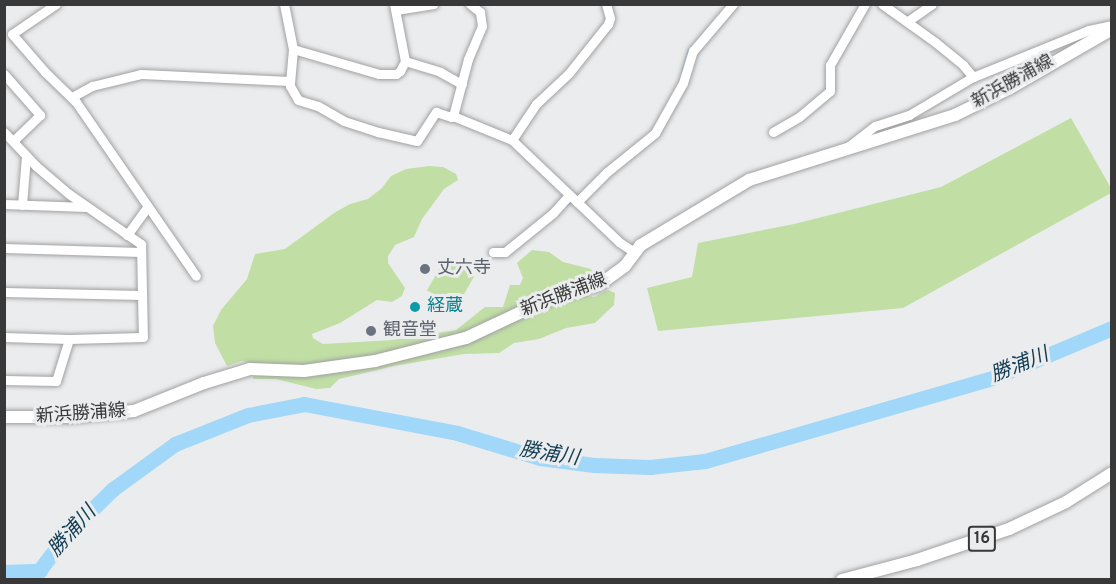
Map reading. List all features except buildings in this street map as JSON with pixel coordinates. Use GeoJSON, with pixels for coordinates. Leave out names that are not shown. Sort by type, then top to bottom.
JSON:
{"type":"FeatureCollection","features":[{"type":"Feature","properties":{"kind":"main road","name":"新浜勝浦線"},"geometry":{"type":"LineString","coordinates":[[4,417],[69,417],[134,411],[204,383],[250,369],[304,371],[375,361],[452,342],[553,297],[599,285],[615,276],[634,252],[652,237],[749,180],[934,122],[975,106],[1112,27]]}},
{"type":"Feature","properties":{"kind":"main road","name":"16"},"geometry":{"type":"LineString","coordinates":[[842,579],[927,556],[1009,529],[1066,502],[1112,473]]}},
{"type":"Feature","properties":{"kind":"street"},"geometry":{"type":"LineString","coordinates":[[57,4],[12,34],[45,72],[72,97],[196,276]]}},
{"type":"Feature","properties":{"kind":"street"},"geometry":{"type":"LineString","coordinates":[[284,4],[293,49],[291,92],[298,100],[318,106],[344,121],[417,141],[436,112],[453,116],[512,140],[619,242],[634,252]]}},
{"type":"Feature","properties":{"kind":"street"},"geometry":{"type":"LineString","coordinates":[[293,49],[379,74],[396,74],[405,61],[395,7],[434,4]]}},
{"type":"Feature","properties":{"kind":"street"},"geometry":{"type":"LineString","coordinates":[[453,116],[468,59],[482,26],[480,12],[470,4]]}},
{"type":"Feature","properties":{"kind":"street"},"geometry":{"type":"LineString","coordinates":[[512,140],[536,104],[569,73],[608,24],[610,18],[606,4]]}},
{"type":"Feature","properties":{"kind":"street"},"geometry":{"type":"LineString","coordinates":[[577,202],[607,172],[655,133],[683,83],[693,51],[733,4]]}},
{"type":"Feature","properties":{"kind":"street"},"geometry":{"type":"LineString","coordinates":[[773,132],[799,117],[830,91],[830,65],[865,4]]}},
{"type":"Feature","properties":{"kind":"street"},"geometry":{"type":"LineString","coordinates":[[882,4],[908,21],[963,65],[973,77]]}},
{"type":"Feature","properties":{"kind":"street"},"geometry":{"type":"LineString","coordinates":[[908,21],[932,4]]}},
{"type":"Feature","properties":{"kind":"street"},"geometry":{"type":"LineString","coordinates":[[844,149],[875,126],[909,116],[973,77],[1089,30],[1112,27]]}},
{"type":"Feature","properties":{"kind":"street"},"geometry":{"type":"LineString","coordinates":[[405,61],[440,72],[462,84]]}},
{"type":"Feature","properties":{"kind":"street"},"geometry":{"type":"LineString","coordinates":[[4,74],[40,115],[13,141]]}},
{"type":"Feature","properties":{"kind":"street"},"geometry":{"type":"LineString","coordinates":[[72,97],[92,86],[141,74],[290,81]]}},
{"type":"Feature","properties":{"kind":"street"},"geometry":{"type":"LineString","coordinates":[[4,132],[26,156],[69,194],[141,244],[143,337],[69,339],[4,337]]}},
{"type":"Feature","properties":{"kind":"street"},"geometry":{"type":"LineString","coordinates":[[22,205],[26,156]]}},
{"type":"Feature","properties":{"kind":"street"},"geometry":{"type":"LineString","coordinates":[[493,252],[505,252],[552,213],[569,195]]}},
{"type":"Feature","properties":{"kind":"street"},"geometry":{"type":"LineString","coordinates":[[4,204],[87,207]]}},
{"type":"Feature","properties":{"kind":"street"},"geometry":{"type":"LineString","coordinates":[[127,235],[147,207]]}},
{"type":"Feature","properties":{"kind":"street"},"geometry":{"type":"LineString","coordinates":[[4,248],[141,252]]}},
{"type":"Feature","properties":{"kind":"street"},"geometry":{"type":"LineString","coordinates":[[4,292],[142,295]]}},
{"type":"Feature","properties":{"kind":"street"},"geometry":{"type":"LineString","coordinates":[[4,380],[56,381],[69,339]]}},
{"type":"Feature","properties":{"kind":"green space"},"geometry":{"type":"Polygon","coordinates":[[[1071,118],[1111,188],[1111,193],[903,308],[658,331],[647,288],[692,277],[698,243],[794,224],[941,187],[1071,118]]]}},
{"type":"Feature","properties":{"kind":"green space"},"geometry":{"type":"Polygon","coordinates":[[[443,167],[456,174],[458,180],[444,189],[422,219],[414,237],[395,245],[388,256],[388,263],[405,288],[402,296],[392,302],[377,300],[340,323],[312,334],[313,338],[323,344],[392,340],[456,330],[485,307],[503,307],[510,285],[520,285],[523,278],[517,263],[532,250],[549,252],[563,262],[591,269],[596,278],[582,282],[582,295],[594,297],[608,290],[615,293],[614,305],[595,323],[566,328],[539,339],[514,343],[499,353],[464,354],[394,366],[339,379],[330,388],[316,389],[276,379],[253,379],[256,364],[242,361],[227,366],[215,343],[213,326],[221,310],[247,279],[255,254],[285,249],[334,213],[350,204],[368,199],[382,188],[391,176],[406,169],[443,167]]]}},
{"type":"Feature","properties":{"kind":"green space"},"geometry":{"type":"Polygon","coordinates":[[[445,259],[474,276],[456,307],[427,290],[445,259]]]}},
{"type":"Feature","properties":{"kind":"waterway"},"geometry":{"type":"LineString","coordinates":[[682,72],[689,49]]}},
{"type":"Feature","properties":{"kind":"waterway"},"geometry":{"type":"LineString","coordinates":[[562,209],[572,202]]}},
{"type":"Feature","properties":{"kind":"waterway","name":"勝浦川"},"geometry":{"type":"LineString","coordinates":[[32,580],[67,534],[113,489],[175,444],[248,415],[304,404],[457,433],[540,458],[594,465],[650,467],[705,461],[993,378],[1112,328]]}},
{"type":"Feature","properties":{"kind":"waterway"},"geometry":{"type":"LineString","coordinates":[[4,572],[40,571]]}},
{"type":"Feature","properties":{"kind":"place","name":"丈六寺"},"geometry":{"type":"Point","coordinates":[425,269]}},
{"type":"Feature","properties":{"kind":"place","name":"経蔵"},"geometry":{"type":"Point","coordinates":[415,307]}},
{"type":"Feature","properties":{"kind":"place","name":"観音堂"},"geometry":{"type":"Point","coordinates":[371,331]}}]}
